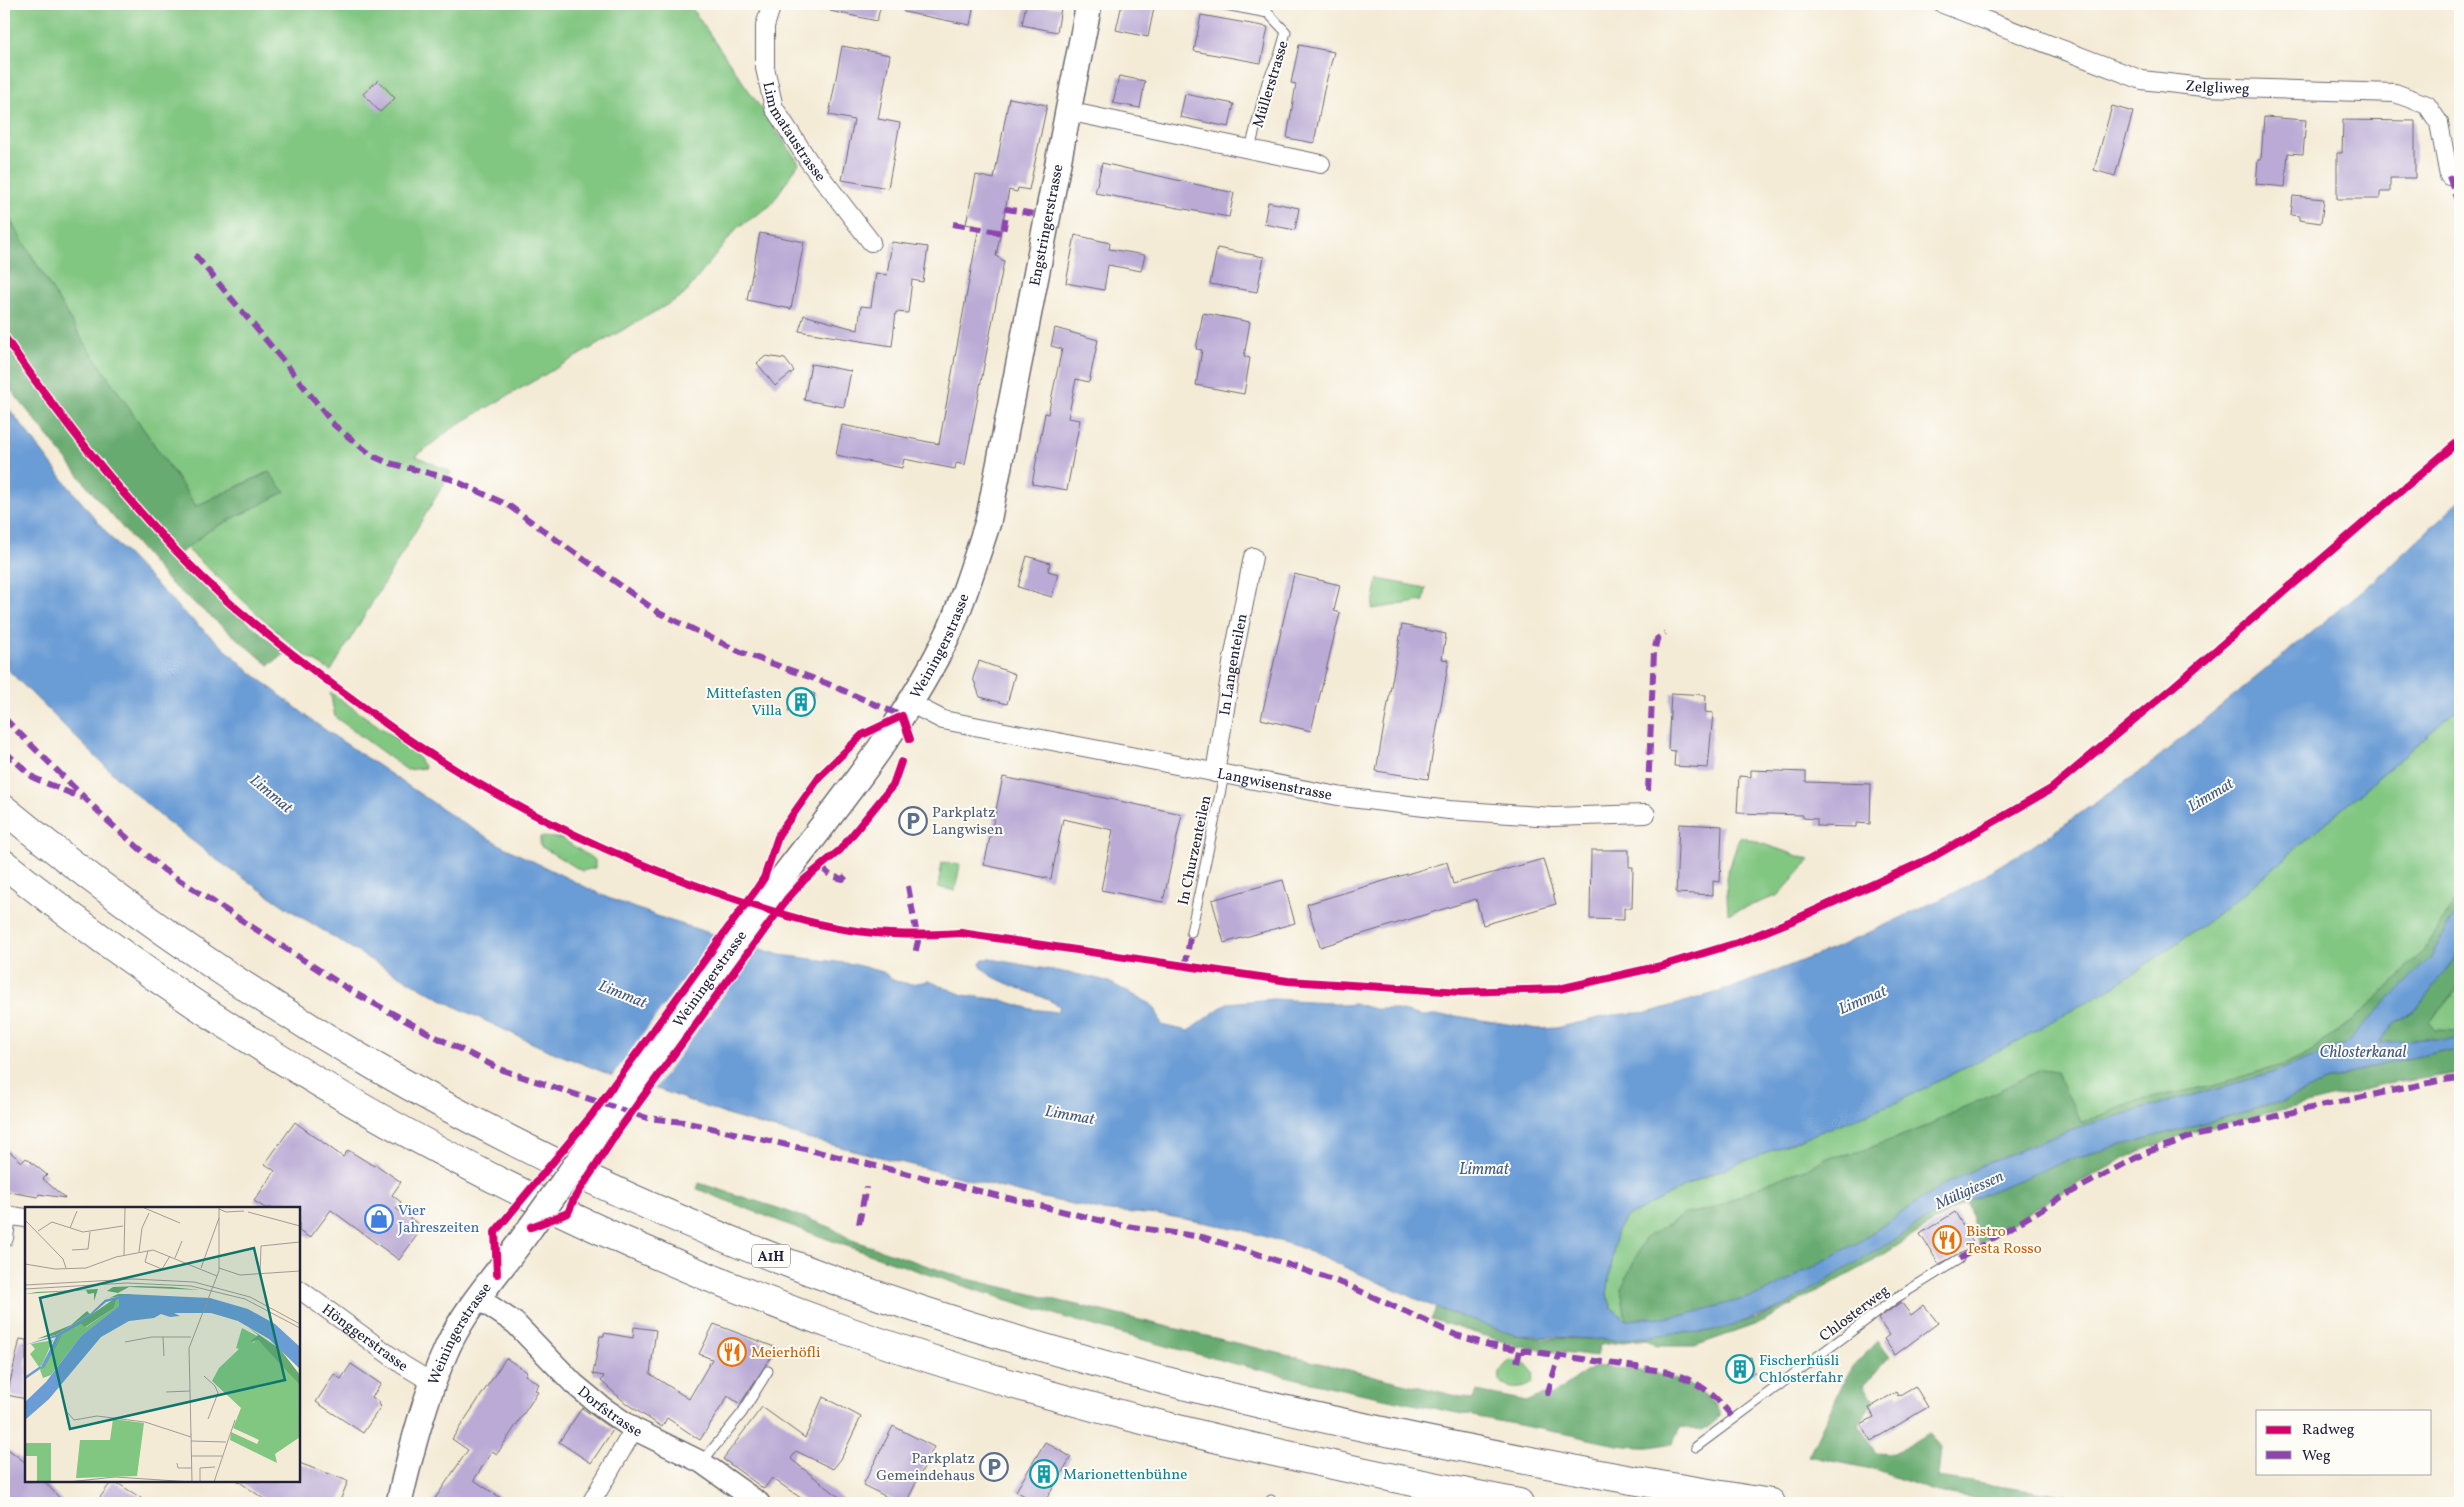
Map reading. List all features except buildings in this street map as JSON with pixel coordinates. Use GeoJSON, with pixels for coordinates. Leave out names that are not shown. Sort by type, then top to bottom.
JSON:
{"type":"FeatureCollection","features":[{"type":"Feature","properties":{"kind":"highway","name":"A1H"},"geometry":{"type":"LineString","coordinates":[[4,809],[109,891],[232,979],[311,1030],[456,1113],[538,1155],[699,1227],[783,1261],[910,1306],[1099,1363],[1241,1400],[1349,1425],[1632,1480],[1771,1503]]}},
{"type":"Feature","properties":{"kind":"highway"},"geometry":{"type":"LineString","coordinates":[[4,864],[179,993],[265,1050],[362,1109],[537,1202],[676,1265],[843,1329],[1084,1404],[1279,1454],[1519,1503]]}},
{"type":"Feature","properties":{"kind":"main road","name":"Engstringerstrasse"},"geometry":{"type":"LineString","coordinates":[[1002,444],[1088,4]]}},
{"type":"Feature","properties":{"kind":"main road","name":"Weiningerstrasse"},"geometry":{"type":"LineString","coordinates":[[399,1503],[411,1451],[433,1383],[448,1345],[478,1298],[520,1244],[771,893],[880,748],[910,703],[950,630],[966,589],[988,522],[1002,444]]}},
{"type":"Feature","properties":{"kind":"street","name":"Limmataustrasse"},"geometry":{"type":"LineString","coordinates":[[772,4],[765,26],[765,62],[774,108],[808,160],[871,242]]}},
{"type":"Feature","properties":{"kind":"street","name":"Zelgliweg"},"geometry":{"type":"LineString","coordinates":[[1943,4],[2142,80],[2203,87],[2395,93],[2427,105],[2439,123],[2449,176]]}},
{"type":"Feature","properties":{"kind":"street","name":"Müllerstrasse"},"geometry":{"type":"LineString","coordinates":[[1067,111],[1321,164]]}},
{"type":"Feature","properties":{"kind":"street","name":"In Langenteilen"},"geometry":{"type":"LineString","coordinates":[[1220,774],[1232,664],[1253,557]]}},
{"type":"Feature","properties":{"kind":"street","name":"Langwisenstrasse"},"geometry":{"type":"LineString","coordinates":[[910,703],[943,720],[1343,797],[1449,810],[1553,817],[1646,814]]}},
{"type":"Feature","properties":{"kind":"street"},"geometry":{"type":"LineString","coordinates":[[4,1238],[6,1215],[25,1218]]}},
{"type":"Feature","properties":{"kind":"street","name":"Hönggerstrasse"},"geometry":{"type":"LineString","coordinates":[[300,1290],[403,1365],[433,1383]]}},
{"type":"Feature","properties":{"kind":"street","name":"Dorfstrasse"},"geometry":{"type":"LineString","coordinates":[[478,1298],[515,1323],[574,1384],[634,1429],[701,1462],[759,1503]]}},
{"type":"Feature","properties":{"kind":"street"},"geometry":{"type":"LineString","coordinates":[[591,1503],[634,1429]]}},
{"type":"Feature","properties":{"kind":"lane","name":"Müllerstrasse"},"geometry":{"type":"LineString","coordinates":[[1220,4],[1268,13],[1286,32],[1279,56],[1267,82],[1250,149]]}},
{"type":"Feature","properties":{"kind":"lane","name":"In Churzenteilen"},"geometry":{"type":"LineString","coordinates":[[1191,932],[1220,774]]}},
{"type":"Feature","properties":{"kind":"lane","name":"Chlosterweg"},"geometry":{"type":"LineString","coordinates":[[1696,1447],[1896,1298],[1959,1259]]}},
{"type":"Feature","properties":{"kind":"lane"},"geometry":{"type":"LineString","coordinates":[[701,1462],[742,1413],[768,1372]]}},
{"type":"Feature","properties":{"kind":"green space"},"geometry":{"type":"Polygon","coordinates":[[[4,4],[689,4],[799,163],[770,206],[737,228],[684,295],[455,426],[416,456],[451,472],[331,671],[298,651],[186,548],[210,530],[285,492],[268,472],[196,506],[82,339],[4,210],[4,4]]]}},
{"type":"Feature","properties":{"kind":"green space"},"geometry":{"type":"Polygon","coordinates":[[[4,210],[82,339],[196,506],[269,472],[285,492],[210,530],[174,558],[285,654],[269,665],[170,583],[96,497],[4,381],[4,210]]]}},
{"type":"Feature","properties":{"kind":"green space"},"geometry":{"type":"Polygon","coordinates":[[[1378,579],[1426,588],[1424,601],[1372,609],[1378,579]]]}},
{"type":"Feature","properties":{"kind":"green space"},"geometry":{"type":"Polygon","coordinates":[[[330,692],[414,751],[425,768],[407,770],[335,717],[330,692]]]}},
{"type":"Feature","properties":{"kind":"green space"},"geometry":{"type":"Polygon","coordinates":[[[2460,707],[2460,894],[2423,952],[2362,1012],[2312,1051],[2286,1064],[2210,1086],[2141,1100],[2081,1123],[2056,1072],[2041,1070],[1920,1129],[1856,1153],[1826,1158],[1806,1169],[1771,1181],[1712,1209],[1685,1214],[1621,1289],[1626,1320],[1612,1308],[1607,1295],[1616,1233],[1624,1219],[1701,1178],[1897,1102],[2017,1041],[2118,984],[2204,924],[2248,890],[2460,707]]]}},
{"type":"Feature","properties":{"kind":"green space"},"geometry":{"type":"Polygon","coordinates":[[[1740,836],[1810,860],[1779,895],[1728,914],[1726,877],[1740,836]]]}},
{"type":"Feature","properties":{"kind":"green space"},"geometry":{"type":"Polygon","coordinates":[[[540,837],[561,838],[595,860],[595,868],[582,871],[540,846],[540,837]]]}},
{"type":"Feature","properties":{"kind":"green space"},"geometry":{"type":"Polygon","coordinates":[[[942,862],[960,865],[955,891],[938,887],[942,862]]]}},
{"type":"Feature","properties":{"kind":"green space"},"geometry":{"type":"Polygon","coordinates":[[[2460,894],[2460,905],[2430,958],[2345,1044],[2275,1072],[2079,1127],[1987,1163],[1938,1188],[1859,1242],[1762,1294],[1685,1315],[1626,1320],[1621,1289],[1645,1238],[1685,1214],[1712,1209],[1771,1181],[1806,1169],[1826,1158],[1856,1153],[1920,1129],[2041,1070],[2056,1072],[2082,1123],[2141,1100],[2210,1086],[2286,1064],[2312,1051],[2362,1012],[2423,952],[2460,894]]]}},
{"type":"Feature","properties":{"kind":"green space"},"geometry":{"type":"Polygon","coordinates":[[[2460,951],[2460,984],[2430,1021],[2435,1030],[2460,1031],[2460,1040],[2424,1039],[2379,1043],[2395,1023],[2417,1009],[2460,951]]]}},
{"type":"Feature","properties":{"kind":"green space"},"geometry":{"type":"Polygon","coordinates":[[[2460,984],[2460,1031],[2434,1030],[2430,1021],[2460,984]]]}},
{"type":"Feature","properties":{"kind":"green space"},"geometry":{"type":"Polygon","coordinates":[[[2444,1051],[2460,1053],[2460,1073],[2388,1084],[2188,1133],[2140,1151],[2071,1187],[1979,1244],[1967,1201],[2071,1159],[2284,1101],[2329,1080],[2382,1064],[2444,1051]]]}},
{"type":"Feature","properties":{"kind":"green space"},"geometry":{"type":"Polygon","coordinates":[[[699,1183],[781,1209],[830,1227],[852,1240],[960,1277],[1474,1400],[1477,1391],[1527,1401],[1544,1395],[1550,1396],[1595,1366],[1641,1371],[1673,1378],[1701,1392],[1716,1406],[1719,1415],[1714,1423],[1702,1431],[1680,1427],[1672,1444],[1633,1447],[1407,1403],[1316,1383],[1136,1338],[959,1284],[871,1255],[784,1223],[697,1189],[699,1183]]]}},
{"type":"Feature","properties":{"kind":"green space"},"geometry":{"type":"Polygon","coordinates":[[[1960,1201],[1967,1201],[1872,1262],[1757,1324],[1695,1346],[1656,1346],[1647,1339],[1600,1345],[1597,1356],[1520,1347],[1431,1319],[1437,1308],[1514,1335],[1540,1338],[1619,1340],[1676,1333],[1710,1332],[1757,1318],[1786,1305],[1911,1227],[1960,1201]]]}},
{"type":"Feature","properties":{"kind":"green space"},"geometry":{"type":"Polygon","coordinates":[[[1878,1340],[1890,1356],[1864,1385],[1874,1401],[1859,1424],[1876,1453],[1894,1454],[1928,1433],[1941,1448],[1938,1477],[2109,1503],[2005,1503],[1937,1492],[1871,1469],[1808,1456],[1850,1370],[1878,1340]]]}},
{"type":"Feature","properties":{"kind":"green space"},"geometry":{"type":"Polygon","coordinates":[[[1511,1360],[1525,1363],[1534,1373],[1532,1383],[1517,1388],[1501,1384],[1501,1370],[1511,1360]]]}},
{"type":"Feature","properties":{"kind":"water","name":"Limmat"},"geometry":{"type":"Polygon","coordinates":[[[4,402],[69,487],[112,539],[181,610],[252,673],[318,725],[466,825],[504,847],[608,898],[668,920],[780,955],[853,964],[883,972],[895,981],[910,984],[929,981],[963,995],[1002,1000],[1031,1009],[1057,1012],[1060,1007],[1053,1002],[991,976],[983,970],[980,963],[983,959],[991,959],[1091,977],[1107,981],[1151,1004],[1155,1008],[1162,1025],[1188,1031],[1227,1003],[1273,999],[1330,1002],[1342,1005],[1355,1004],[1375,1009],[1393,1009],[1422,1016],[1456,1016],[1539,1029],[1556,1028],[1612,1015],[1650,1012],[1729,989],[1840,946],[1956,892],[2045,838],[2145,768],[2374,581],[2460,500],[2460,707],[2248,890],[2204,924],[2118,984],[2017,1041],[1897,1102],[1701,1178],[1624,1219],[1616,1233],[1607,1295],[1612,1308],[1626,1320],[1685,1315],[1762,1294],[1859,1242],[1938,1188],[1987,1163],[2079,1127],[2275,1072],[2345,1044],[2430,958],[2460,905],[2460,951],[2417,1009],[2395,1023],[2379,1043],[2424,1039],[2460,1040],[2460,1053],[2444,1051],[2382,1064],[2329,1080],[2284,1101],[2071,1159],[1967,1201],[1960,1201],[1949,1206],[1786,1305],[1732,1326],[1710,1332],[1676,1333],[1619,1340],[1514,1335],[1437,1308],[1299,1247],[1239,1229],[1168,1216],[1100,1210],[1034,1196],[817,1141],[730,1116],[666,1092],[611,1075],[545,1049],[456,1007],[369,959],[290,910],[217,860],[159,815],[108,769],[4,666],[4,402]]]}},
{"type":"Feature","properties":{"kind":"pier"},"geometry":{"type":"Polygon","coordinates":[[[718,932],[760,945],[653,1091],[611,1078],[718,932]]]}},
{"type":"Feature","properties":{"kind":"marked path"},"geometry":{"type":"LineString","coordinates":[[2449,176],[2460,210]]}},
{"type":"Feature","properties":{"kind":"marked path"},"geometry":{"type":"LineString","coordinates":[[953,224],[1003,233],[1007,209],[1034,214]]}},
{"type":"Feature","properties":{"kind":"marked path"},"geometry":{"type":"LineString","coordinates":[[195,255],[334,425],[371,455],[386,462],[451,479],[508,505],[659,613],[743,653],[826,683],[902,716]]}},
{"type":"Feature","properties":{"kind":"marked path"},"geometry":{"type":"LineString","coordinates":[[1648,791],[1654,652],[1657,639],[1665,633]]}},
{"type":"Feature","properties":{"kind":"marked path"},"geometry":{"type":"LineString","coordinates":[[4,718],[109,822],[164,870],[353,992],[502,1070],[647,1118],[684,1122],[814,1151],[1119,1225],[1202,1237],[1347,1285],[1456,1335],[1489,1345],[1669,1372],[1705,1389],[1733,1418]]}},
{"type":"Feature","properties":{"kind":"marked path"},"geometry":{"type":"LineString","coordinates":[[4,751],[34,778],[82,798]]}},
{"type":"Feature","properties":{"kind":"marked path"},"geometry":{"type":"LineString","coordinates":[[821,867],[831,876],[843,879],[848,874]]}},
{"type":"Feature","properties":{"kind":"marked path"},"geometry":{"type":"LineString","coordinates":[[908,886],[918,941],[915,954]]}},
{"type":"Feature","properties":{"kind":"marked path"},"geometry":{"type":"LineString","coordinates":[[1185,967],[1191,932]]}},
{"type":"Feature","properties":{"kind":"marked path"},"geometry":{"type":"LineString","coordinates":[[1959,1259],[2060,1198],[2145,1153],[2190,1137],[2301,1110],[2460,1078]]}},
{"type":"Feature","properties":{"kind":"marked path"},"geometry":{"type":"LineString","coordinates":[[859,1224],[866,1187]]}},
{"type":"Feature","properties":{"kind":"marked path"},"geometry":{"type":"LineString","coordinates":[[1517,1362],[1520,1351]]}},
{"type":"Feature","properties":{"kind":"marked path"},"geometry":{"type":"LineString","coordinates":[[1547,1395],[1559,1356]]}},
{"type":"Feature","properties":{"kind":"cycle path"},"geometry":{"type":"LineString","coordinates":[[4,336],[79,439],[134,505],[162,537],[236,609],[333,685],[429,753],[497,794],[604,848],[714,892],[798,919],[850,930],[906,934],[961,933],[1288,981],[1461,992],[1559,989],[1661,966],[1737,943],[1794,920],[1929,859],[2051,789],[2173,687],[2460,440]]}},
{"type":"Feature","properties":{"kind":"cycle path"},"geometry":{"type":"LineString","coordinates":[[497,1274],[495,1232],[591,1116],[758,887],[764,878],[779,834],[821,775],[862,735],[902,716],[910,739]]}},
{"type":"Feature","properties":{"kind":"cycle path"},"geometry":{"type":"LineString","coordinates":[[531,1227],[568,1213],[574,1199],[618,1131],[787,899],[804,880],[840,850],[893,785],[901,762]]}},
{"type":"Feature","properties":{"kind":"place","name":"Mittefasten Villa"},"geometry":{"type":"Point","coordinates":[801,702]}},
{"type":"Feature","properties":{"kind":"place","name":"Parkplatz Langwisen"},"geometry":{"type":"Point","coordinates":[913,821]}},
{"type":"Feature","properties":{"kind":"place","name":"Vier Jahreszeiten"},"geometry":{"type":"Point","coordinates":[379,1219]}},
{"type":"Feature","properties":{"kind":"place","name":"Bistro Testa Rosso"},"geometry":{"type":"Point","coordinates":[1947,1240]}},
{"type":"Feature","properties":{"kind":"place","name":"Meierhöfli"},"geometry":{"type":"Point","coordinates":[732,1352]}},
{"type":"Feature","properties":{"kind":"place","name":"Fischerhüsli Chlosterfahr"},"geometry":{"type":"Point","coordinates":[1740,1369]}},
{"type":"Feature","properties":{"kind":"place","name":"Parkplatz Gemeindehaus"},"geometry":{"type":"Point","coordinates":[994,1467]}},
{"type":"Feature","properties":{"kind":"place","name":"Marionettenbühne"},"geometry":{"type":"Point","coordinates":[1044,1474]}},
{"type":"Feature","properties":{"kind":"water label","name":"Chlosterkanal"},"geometry":{"type":"Point","coordinates":[2363,1051]}},
{"type":"Feature","properties":{"kind":"water label","name":"Müligiessen"},"geometry":{"type":"Point","coordinates":[1969,1189]}}]}
